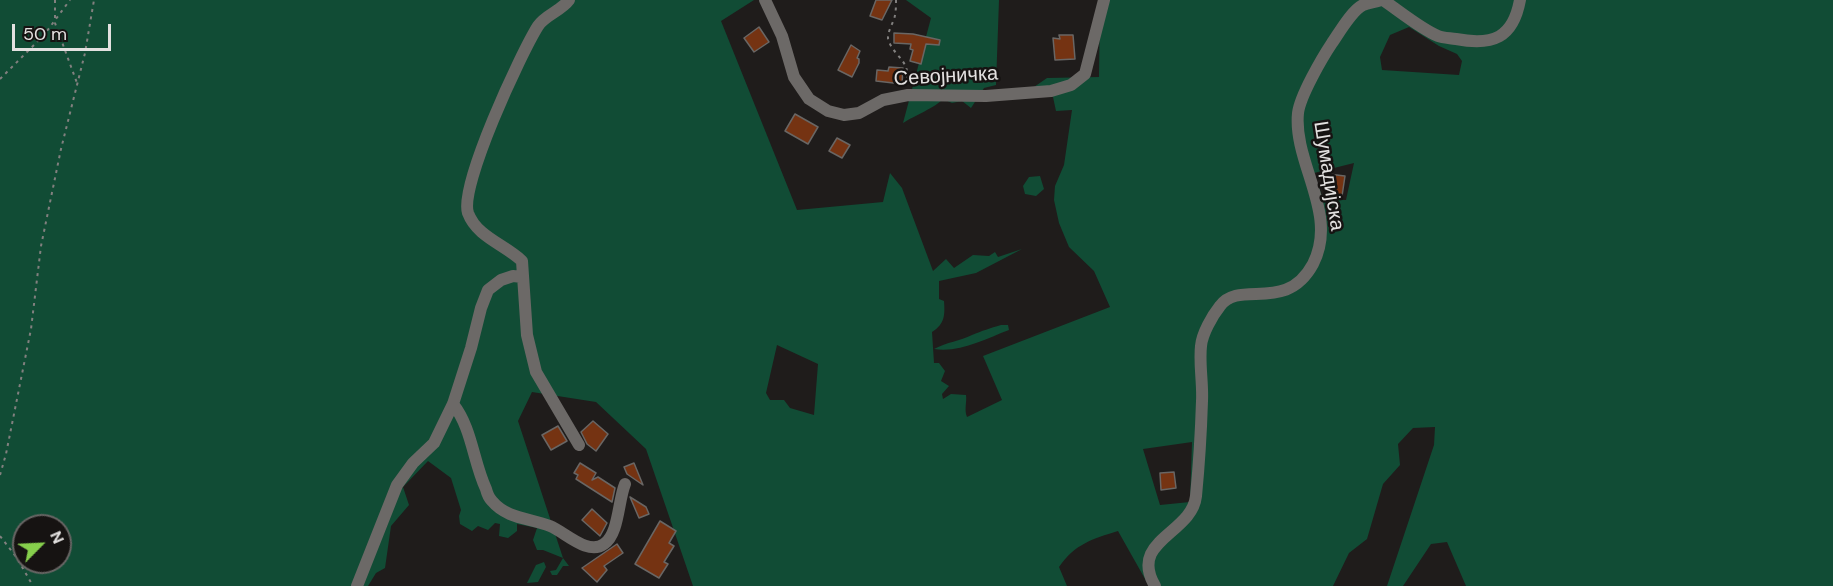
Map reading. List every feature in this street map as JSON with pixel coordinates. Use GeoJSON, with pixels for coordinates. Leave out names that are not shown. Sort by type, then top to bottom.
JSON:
{"type":"FeatureCollection","features":[{"type":"Feature","properties":{"kind":"street"},"geometry":{"type":"LineString","coordinates":[[569,0],[563,8],[539,24],[506,88],[476,165],[467,211],[475,226],[522,261],[527,335],[536,372],[579,445]]}},
{"type":"Feature","properties":{"kind":"street","name":"Севојничка"},"geometry":{"type":"LineString","coordinates":[[765,0],[782,36],[794,77],[809,99],[828,111],[844,115],[859,113],[883,100],[908,95],[986,96],[1051,91],[1071,84],[1085,74],[1104,0]]}},
{"type":"Feature","properties":{"kind":"street","name":"Шумадијска"},"geometry":{"type":"LineString","coordinates":[[1155,586],[1148,572],[1150,557],[1157,543],[1187,518],[1196,500],[1203,400],[1201,345],[1209,323],[1221,304],[1233,296],[1281,292],[1299,283],[1314,262],[1322,236],[1316,194],[1301,145],[1298,112],[1327,51],[1343,26],[1361,6],[1382,0],[1437,35],[1468,42],[1488,42],[1504,34],[1517,17],[1520,0]]}},
{"type":"Feature","properties":{"kind":"street"},"geometry":{"type":"LineString","coordinates":[[357,586],[397,485],[413,463],[434,443],[453,404],[488,290],[501,280],[513,276],[522,277]]}},
{"type":"Feature","properties":{"kind":"street"},"geometry":{"type":"LineString","coordinates":[[453,404],[462,415],[479,475],[491,501],[510,515],[550,526],[593,548],[604,544],[613,533],[625,484]]}},
{"type":"Feature","properties":{"kind":"path"},"geometry":{"type":"LineString","coordinates":[[55,0],[55,22],[77,83]]}},
{"type":"Feature","properties":{"kind":"path"},"geometry":{"type":"LineString","coordinates":[[0,79],[55,22],[70,0]]}},
{"type":"Feature","properties":{"kind":"path"},"geometry":{"type":"LineString","coordinates":[[0,475],[31,329],[43,235],[85,53],[94,0]]}},
{"type":"Feature","properties":{"kind":"path"},"geometry":{"type":"LineString","coordinates":[[895,98],[904,89],[908,76],[904,61],[887,38],[895,15],[896,0]]}},
{"type":"Feature","properties":{"kind":"path"},"geometry":{"type":"LineString","coordinates":[[0,536],[18,558],[33,586]]}},
{"type":"Feature","properties":{"kind":"green space"},"geometry":{"type":"Polygon","coordinates":[[[0,0],[754,0],[721,21],[797,210],[883,202],[890,173],[902,188],[933,271],[946,259],[954,268],[973,255],[989,256],[995,252],[998,257],[1022,249],[976,273],[939,281],[939,299],[944,301],[944,311],[942,322],[932,332],[934,363],[939,363],[945,371],[941,381],[949,386],[942,394],[943,399],[951,394],[966,395],[967,417],[1002,400],[983,356],[1110,307],[1094,271],[1069,247],[1059,223],[1054,200],[1055,186],[1064,165],[1072,110],[1056,111],[1053,97],[1034,87],[1047,78],[1099,77],[1100,0],[1833,0],[1833,586],[1466,586],[1447,542],[1431,544],[1403,586],[1387,586],[1434,445],[1435,427],[1413,428],[1398,444],[1400,465],[1383,484],[1367,539],[1349,553],[1333,586],[1149,586],[1118,531],[1085,543],[1065,559],[1059,567],[1067,586],[693,586],[646,449],[596,402],[532,392],[518,421],[563,558],[537,550],[533,540],[537,528],[517,524],[517,531],[508,538],[499,536],[500,524],[495,523],[488,530],[478,526],[472,531],[460,524],[461,510],[451,478],[428,461],[403,487],[409,505],[391,526],[385,568],[376,573],[368,586],[0,586],[0,0]],[[1409,27],[1390,35],[1380,57],[1382,70],[1459,75],[1462,61],[1457,54],[1439,46],[1409,27]],[[1354,163],[1314,173],[1323,199],[1346,200],[1354,163]],[[777,345],[766,393],[770,400],[784,400],[790,408],[814,415],[818,364],[777,345]],[[1192,442],[1143,449],[1160,505],[1190,502],[1192,442]]]}},
{"type":"Feature","properties":{"kind":"green space"},"geometry":{"type":"Polygon","coordinates":[[[906,0],[999,0],[996,85],[984,88],[971,108],[962,101],[952,103],[943,99],[903,123],[931,18],[906,0]]]}},
{"type":"Feature","properties":{"kind":"green space"},"geometry":{"type":"Polygon","coordinates":[[[1040,176],[1044,189],[1036,196],[1025,194],[1023,186],[1029,177],[1040,176]]]}},
{"type":"Feature","properties":{"kind":"green space"},"geometry":{"type":"Polygon","coordinates":[[[1001,325],[1008,325],[1009,330],[963,347],[934,349],[944,345],[1001,325]]]}},
{"type":"Feature","properties":{"kind":"green space"},"geometry":{"type":"Polygon","coordinates":[[[563,558],[569,566],[563,566],[557,575],[552,575],[550,571],[556,570],[563,558]]]}},
{"type":"Feature","properties":{"kind":"green space"},"geometry":{"type":"Polygon","coordinates":[[[544,562],[546,567],[538,582],[527,583],[536,565],[544,562]]]}},
{"type":"Feature","properties":{"kind":"building"},"geometry":{"type":"Polygon","coordinates":[[[876,0],[892,0],[882,20],[870,16],[876,0]]]}},
{"type":"Feature","properties":{"kind":"building"},"geometry":{"type":"Polygon","coordinates":[[[759,27],[769,42],[754,52],[744,38],[759,27]]]}},
{"type":"Feature","properties":{"kind":"building"},"geometry":{"type":"Polygon","coordinates":[[[894,33],[913,34],[940,40],[939,45],[926,44],[921,64],[910,61],[913,50],[910,49],[911,44],[894,43],[894,33]]]}},
{"type":"Feature","properties":{"kind":"building"},"geometry":{"type":"Polygon","coordinates":[[[1059,35],[1073,35],[1075,59],[1055,60],[1053,38],[1060,39],[1059,35]]]}},
{"type":"Feature","properties":{"kind":"building"},"geometry":{"type":"Polygon","coordinates":[[[851,45],[860,51],[857,58],[859,63],[852,77],[838,70],[851,45]]]}},
{"type":"Feature","properties":{"kind":"building"},"geometry":{"type":"Polygon","coordinates":[[[889,67],[903,68],[902,84],[876,81],[877,70],[888,71],[889,67]]]}},
{"type":"Feature","properties":{"kind":"building"},"geometry":{"type":"Polygon","coordinates":[[[795,114],[818,127],[808,144],[785,131],[795,114]]]}},
{"type":"Feature","properties":{"kind":"building"},"geometry":{"type":"Polygon","coordinates":[[[837,138],[850,145],[842,158],[829,151],[837,138]]]}},
{"type":"Feature","properties":{"kind":"building"},"geometry":{"type":"Polygon","coordinates":[[[1328,174],[1345,176],[1342,196],[1326,194],[1328,174]]]}},
{"type":"Feature","properties":{"kind":"building"},"geometry":{"type":"Polygon","coordinates":[[[593,421],[608,434],[596,451],[587,444],[581,432],[593,421]]]}},
{"type":"Feature","properties":{"kind":"building"},"geometry":{"type":"Polygon","coordinates":[[[558,426],[567,441],[551,450],[542,435],[558,426]]]}},
{"type":"Feature","properties":{"kind":"building"},"geometry":{"type":"Polygon","coordinates":[[[580,463],[596,473],[592,480],[598,477],[615,488],[612,502],[576,479],[578,475],[574,473],[580,463]]]}},
{"type":"Feature","properties":{"kind":"building"},"geometry":{"type":"Polygon","coordinates":[[[634,463],[643,485],[627,474],[624,467],[634,463]]]}},
{"type":"Feature","properties":{"kind":"building"},"geometry":{"type":"Polygon","coordinates":[[[1174,472],[1176,488],[1161,490],[1160,473],[1174,472]]]}},
{"type":"Feature","properties":{"kind":"building"},"geometry":{"type":"Polygon","coordinates":[[[630,497],[646,507],[649,514],[639,518],[630,497]]]}},
{"type":"Feature","properties":{"kind":"building"},"geometry":{"type":"Polygon","coordinates":[[[592,509],[607,523],[600,536],[582,520],[592,509]]]}},
{"type":"Feature","properties":{"kind":"building"},"geometry":{"type":"Polygon","coordinates":[[[660,521],[676,531],[669,543],[674,546],[664,562],[668,564],[659,578],[635,564],[660,521]]]}},
{"type":"Feature","properties":{"kind":"building"},"geometry":{"type":"Polygon","coordinates":[[[617,544],[623,553],[604,566],[607,570],[597,582],[582,568],[617,544]]]}}]}
